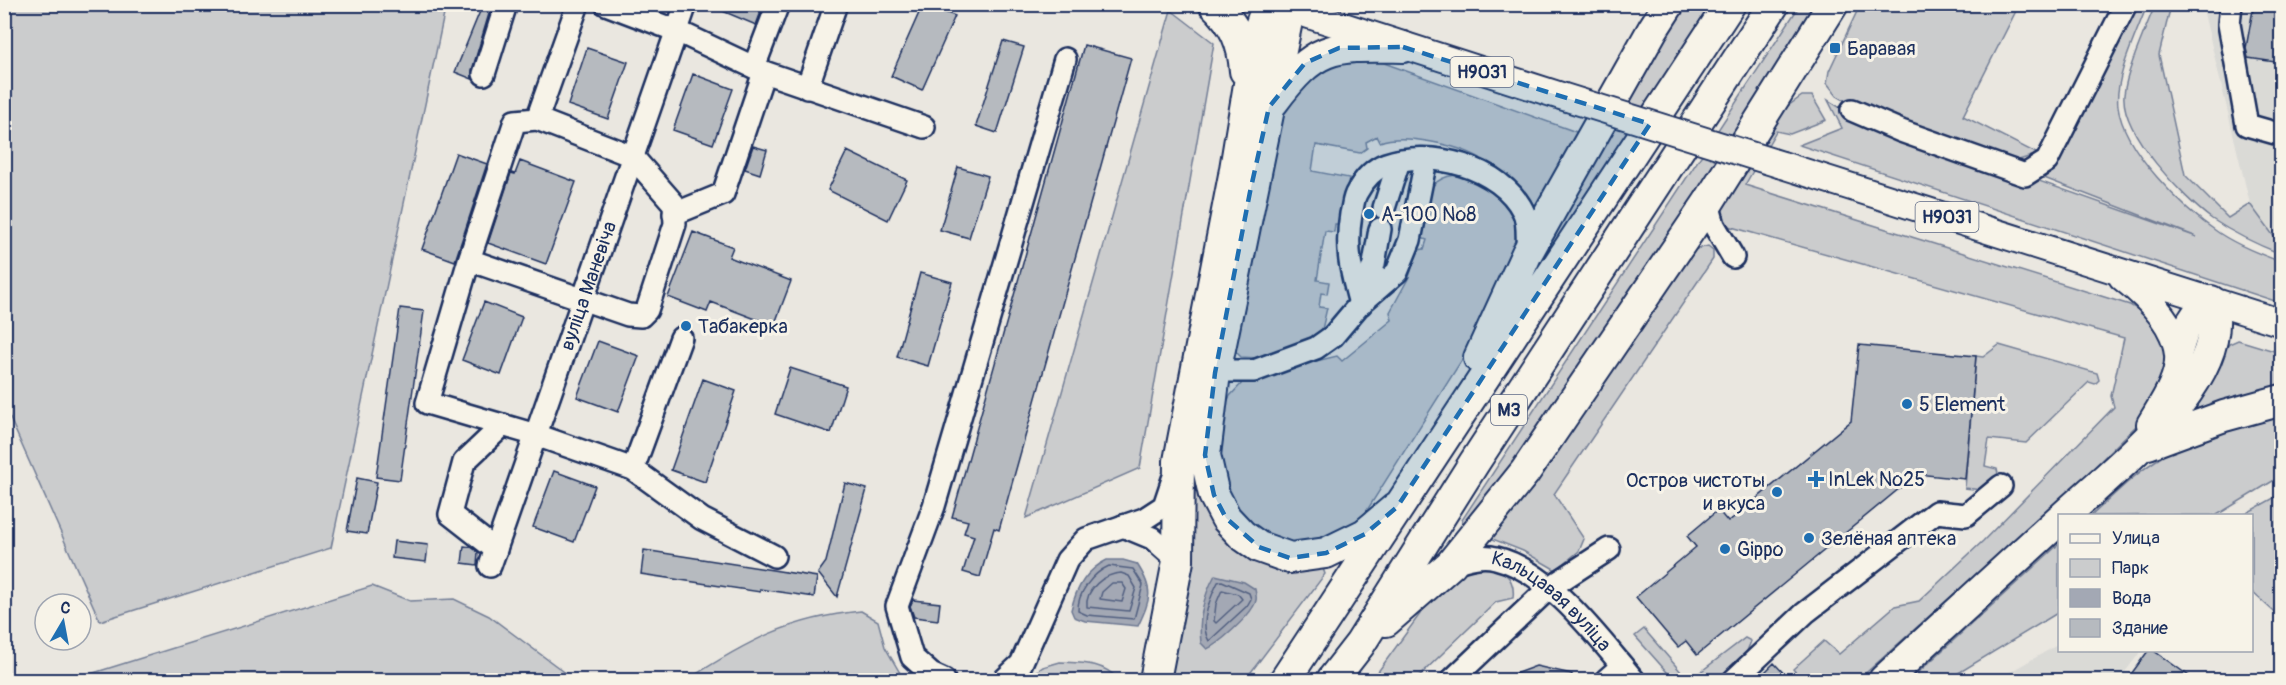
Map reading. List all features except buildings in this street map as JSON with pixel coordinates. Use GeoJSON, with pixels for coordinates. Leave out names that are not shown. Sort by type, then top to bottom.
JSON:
{"type":"FeatureCollection","features":[{"type":"Feature","properties":{"kind":"highway"},"geometry":{"type":"LineString","coordinates":[[1214,4],[1232,24],[1240,38],[1258,106]]}},
{"type":"Feature","properties":{"kind":"highway"},"geometry":{"type":"LineString","coordinates":[[1450,427],[1527,253],[1647,39],[1670,4]]}},
{"type":"Feature","properties":{"kind":"highway","name":"М3"},"geometry":{"type":"LineString","coordinates":[[1285,681],[1397,507],[1730,4]]}},
{"type":"Feature","properties":{"kind":"highway","name":"М3"},"geometry":{"type":"LineString","coordinates":[[1332,681],[1360,644],[1474,463],[1774,4]]}},
{"type":"Feature","properties":{"kind":"highway"},"geometry":{"type":"LineString","coordinates":[[1360,644],[1451,564],[1525,472],[1708,203],[1833,4]]}},
{"type":"Feature","properties":{"kind":"highway"},"geometry":{"type":"LineString","coordinates":[[1155,681],[1178,561],[1179,461],[1206,372],[1258,106],[1257,36],[1263,18],[1276,5]]}},
{"type":"Feature","properties":{"kind":"highway"},"geometry":{"type":"LineString","coordinates":[[1258,106],[1305,63],[1320,54],[1339,48],[1403,47]]}},
{"type":"Feature","properties":{"kind":"highway"},"geometry":{"type":"LineString","coordinates":[[2066,514],[2165,420],[2186,394],[2202,366],[2215,326],[2211,301]]}},
{"type":"Feature","properties":{"kind":"highway"},"geometry":{"type":"LineString","coordinates":[[1206,372],[1205,455],[1214,495],[1226,518],[1242,535],[1259,547],[1290,558],[1326,553],[1365,534],[1397,507]]}},
{"type":"Feature","properties":{"kind":"highway"},"geometry":{"type":"LineString","coordinates":[[2134,450],[2193,426],[2282,400]]}},
{"type":"Feature","properties":{"kind":"highway"},"geometry":{"type":"LineString","coordinates":[[1884,681],[2058,521]]}},
{"type":"Feature","properties":{"kind":"main road","name":"Н9031"},"geometry":{"type":"LineString","coordinates":[[1276,5],[2282,323]]}},
{"type":"Feature","properties":{"kind":"main road"},"geometry":{"type":"LineString","coordinates":[[2112,269],[2141,292],[2157,309],[2171,334],[2178,355]]}},
{"type":"Feature","properties":{"kind":"main road"},"geometry":{"type":"LineString","coordinates":[[2134,450],[2168,392],[2192,315],[2200,306],[2211,301]]}},
{"type":"Feature","properties":{"kind":"street"},"geometry":{"type":"LineString","coordinates":[[484,74],[506,4]]}},
{"type":"Feature","properties":{"kind":"street"},"geometry":{"type":"LineString","coordinates":[[537,119],[578,4]]}},
{"type":"Feature","properties":{"kind":"street"},"geometry":{"type":"LineString","coordinates":[[606,4],[677,31],[759,70],[924,127]]}},
{"type":"Feature","properties":{"kind":"street","name":"вуліца Маневіча"},"geometry":{"type":"LineString","coordinates":[[503,425],[464,462],[450,514],[493,558],[686,4]]}},
{"type":"Feature","properties":{"kind":"street"},"geometry":{"type":"LineString","coordinates":[[674,214],[723,194],[778,4]]}},
{"type":"Feature","properties":{"kind":"street"},"geometry":{"type":"LineString","coordinates":[[807,88],[836,4]]}},
{"type":"Feature","properties":{"kind":"street"},"geometry":{"type":"LineString","coordinates":[[1852,110],[1901,131],[2025,175],[2047,161],[2126,4]]}},
{"type":"Feature","properties":{"kind":"street"},"geometry":{"type":"LineString","coordinates":[[2231,4],[2229,24],[2247,125],[2282,135]]}},
{"type":"Feature","properties":{"kind":"street"},"geometry":{"type":"LineString","coordinates":[[944,681],[931,674],[912,657],[897,606],[934,506],[1065,59]]}},
{"type":"Feature","properties":{"kind":"street"},"geometry":{"type":"LineString","coordinates":[[469,260],[628,315],[641,316],[647,310],[675,224],[674,204],[632,156],[537,119],[514,121],[469,260],[427,403],[536,435],[633,469],[702,519],[774,556]]}},
{"type":"Feature","properties":{"kind":"street"},"geometry":{"type":"LineString","coordinates":[[1206,372],[1254,371],[1316,348],[1333,336],[1360,304],[1397,272],[1410,240],[1426,160]]}},
{"type":"Feature","properties":{"kind":"street"},"geometry":{"type":"LineString","coordinates":[[1360,304],[1348,260],[1349,229],[1355,194],[1370,173],[1385,164],[1426,160],[1462,164],[1482,171],[1501,182],[1524,213],[1527,253]]}},
{"type":"Feature","properties":{"kind":"street"},"geometry":{"type":"LineString","coordinates":[[1360,304],[1374,264],[1382,218],[1399,161]]}},
{"type":"Feature","properties":{"kind":"street"},"geometry":{"type":"LineString","coordinates":[[1708,203],[1714,225],[1733,257]]}},
{"type":"Feature","properties":{"kind":"street"},"geometry":{"type":"LineString","coordinates":[[633,469],[681,338]]}},
{"type":"Feature","properties":{"kind":"street"},"geometry":{"type":"LineString","coordinates":[[1004,681],[1021,664],[1067,560],[1086,539],[1144,519],[1164,506],[1179,461]]}},
{"type":"Feature","properties":{"kind":"street"},"geometry":{"type":"LineString","coordinates":[[1734,681],[1805,613],[1936,512],[1966,515],[2001,486]]}},
{"type":"Feature","properties":{"kind":"street"},"geometry":{"type":"LineString","coordinates":[[1123,526],[1152,538],[1178,561]]}},
{"type":"Feature","properties":{"kind":"street"},"geometry":{"type":"LineString","coordinates":[[1452,681],[1549,588],[1609,549]]}},
{"type":"Feature","properties":{"kind":"street","name":"Кальцавая вуліца"},"geometry":{"type":"LineString","coordinates":[[1451,564],[1473,557],[1496,558],[1525,571],[1549,588],[1588,625],[1628,673]]}},
{"type":"Feature","properties":{"kind":"street"},"geometry":{"type":"LineString","coordinates":[[1606,681],[1628,673]]}},
{"type":"Feature","properties":{"kind":"highlighted area"},"geometry":{"type":"Polygon","coordinates":[[[1403,47],[1650,124],[1397,507],[1365,534],[1326,553],[1290,558],[1259,547],[1226,518],[1214,495],[1205,455],[1215,373],[1250,192],[1269,107],[1305,63],[1339,48],[1403,47]]]}},
{"type":"Feature","properties":{"kind":"shaded area"},"geometry":{"type":"Polygon","coordinates":[[[2202,5],[2281,5],[2281,246],[2250,204],[2202,5]]]}},
{"type":"Feature","properties":{"kind":"shaded area"},"geometry":{"type":"Polygon","coordinates":[[[2058,645],[2058,652],[2140,652],[2119,680],[1996,680],[2058,645]]]}},
{"type":"Feature","properties":{"kind":"green space"},"geometry":{"type":"Polygon","coordinates":[[[4,5],[446,5],[331,548],[100,621],[93,605],[93,592],[87,592],[5,407],[4,5]]]}},
{"type":"Feature","properties":{"kind":"green space"},"geometry":{"type":"Polygon","coordinates":[[[1682,5],[1710,5],[1549,257],[1544,258],[1540,255],[1682,5]]]}},
{"type":"Feature","properties":{"kind":"green space"},"geometry":{"type":"Polygon","coordinates":[[[1800,5],[1821,5],[1551,417],[1464,525],[1462,520],[1800,5]]]}},
{"type":"Feature","properties":{"kind":"green space"},"geometry":{"type":"Polygon","coordinates":[[[1860,5],[2019,5],[1963,116],[2038,154],[2019,160],[1996,157],[1854,106],[1837,96],[1827,83],[1829,71],[1860,5]]]}},
{"type":"Feature","properties":{"kind":"green space"},"geometry":{"type":"Polygon","coordinates":[[[2147,5],[2120,82],[2118,106],[2122,123],[2131,141],[2157,177],[2189,209],[2227,238],[2281,262],[2281,303],[1799,145],[1842,128],[1828,100],[1850,114],[2197,237],[2039,176],[2050,172],[2059,163],[2110,43],[2130,12],[2147,5]]]}},
{"type":"Feature","properties":{"kind":"green space"},"geometry":{"type":"Polygon","coordinates":[[[2155,5],[2171,5],[2159,55],[2185,175],[2228,218],[2250,204],[2281,246],[2281,254],[2237,234],[2200,209],[2156,163],[2132,127],[2124,95],[2128,74],[2155,5]]]}},
{"type":"Feature","properties":{"kind":"green space"},"geometry":{"type":"Polygon","coordinates":[[[1171,10],[1214,43],[1140,468],[1026,518],[1171,10]]]}},
{"type":"Feature","properties":{"kind":"green space"},"geometry":{"type":"Polygon","coordinates":[[[1355,58],[1384,63],[1579,133],[1536,209],[1529,209],[1480,162],[1480,158],[1445,145],[1403,139],[1380,142],[1377,136],[1366,142],[1367,148],[1360,153],[1316,145],[1312,171],[1349,178],[1340,224],[1335,224],[1334,232],[1325,231],[1317,280],[1329,282],[1327,294],[1321,293],[1319,307],[1327,308],[1320,338],[1258,358],[1241,357],[1236,352],[1234,342],[1278,120],[1305,73],[1355,58]]]}},
{"type":"Feature","properties":{"kind":"green space"},"geometry":{"type":"Polygon","coordinates":[[[1802,96],[1812,96],[1826,120],[1790,134],[1776,131],[1745,185],[2130,305],[2142,312],[2160,333],[2167,356],[2164,381],[2138,424],[1990,570],[1956,592],[1858,680],[1802,680],[1793,669],[1824,641],[1839,654],[1895,606],[1919,601],[1983,541],[2114,407],[2111,396],[2124,338],[1728,226],[1721,218],[1718,202],[1775,115],[1802,96]]]}},
{"type":"Feature","properties":{"kind":"green space"},"geometry":{"type":"Polygon","coordinates":[[[1455,175],[1467,176],[1507,200],[1515,219],[1517,246],[1465,355],[1359,523],[1327,542],[1285,546],[1240,522],[1216,461],[1223,410],[1230,396],[1243,382],[1259,375],[1337,356],[1342,361],[1392,320],[1390,312],[1409,277],[1418,250],[1424,249],[1427,240],[1421,238],[1425,219],[1430,219],[1431,211],[1424,210],[1430,191],[1436,182],[1455,175]]]}},
{"type":"Feature","properties":{"kind":"green space"},"geometry":{"type":"Polygon","coordinates":[[[1708,246],[1713,250],[1713,259],[1554,494],[1584,539],[1579,551],[1556,570],[1523,551],[1490,538],[1686,252],[1708,246]]]}},
{"type":"Feature","properties":{"kind":"green space"},"geometry":{"type":"Polygon","coordinates":[[[2238,340],[2281,353],[2281,389],[2194,417],[2186,410],[2229,344],[2238,340]]]}},
{"type":"Feature","properties":{"kind":"green space"},"geometry":{"type":"Polygon","coordinates":[[[1999,345],[2097,373],[2099,380],[2095,384],[2089,382],[2026,443],[1989,439],[1985,466],[1997,469],[1998,474],[1982,490],[1965,488],[1976,356],[1983,357],[1999,345]]]}},
{"type":"Feature","properties":{"kind":"green space"},"geometry":{"type":"Polygon","coordinates":[[[2281,413],[2281,476],[2219,514],[2093,514],[2134,476],[2153,462],[2206,436],[2281,413]]]}},
{"type":"Feature","properties":{"kind":"green space"},"geometry":{"type":"Polygon","coordinates":[[[1193,464],[1200,500],[1216,528],[1322,566],[1325,574],[1245,680],[1160,680],[1193,464]]]}},
{"type":"Feature","properties":{"kind":"green space"},"geometry":{"type":"Polygon","coordinates":[[[2282,494],[2281,618],[2253,593],[2253,514],[2245,514],[2282,494]]]}},
{"type":"Feature","properties":{"kind":"green space"},"geometry":{"type":"Polygon","coordinates":[[[2058,545],[2058,613],[1947,680],[1910,680],[2058,545]]]}},
{"type":"Feature","properties":{"kind":"green space"},"geometry":{"type":"Polygon","coordinates":[[[1477,566],[1492,568],[1504,573],[1512,583],[1513,598],[1496,602],[1415,680],[1372,680],[1441,585],[1459,570],[1477,566]]]}},
{"type":"Feature","properties":{"kind":"green space"},"geometry":{"type":"Polygon","coordinates":[[[372,586],[410,601],[454,599],[489,616],[575,680],[71,680],[372,586]]]}},
{"type":"Feature","properties":{"kind":"green space"},"geometry":{"type":"Polygon","coordinates":[[[861,611],[878,621],[885,647],[904,680],[687,680],[729,654],[769,634],[812,619],[861,611]]]}},
{"type":"Feature","properties":{"kind":"green space"},"geometry":{"type":"Polygon","coordinates":[[[1644,629],[1688,680],[1674,680],[1635,636],[1644,629]]]}},
{"type":"Feature","properties":{"kind":"green space"},"geometry":{"type":"Polygon","coordinates":[[[1745,638],[1751,641],[1745,656],[1719,680],[1690,680],[1745,638]]]}},
{"type":"Feature","properties":{"kind":"green space"},"geometry":{"type":"Polygon","coordinates":[[[1060,662],[1085,663],[1099,667],[1119,680],[1024,680],[1043,667],[1060,662]]]}},
{"type":"Feature","properties":{"kind":"water"},"geometry":{"type":"Polygon","coordinates":[[[1107,560],[1123,560],[1137,564],[1146,581],[1148,601],[1138,626],[1085,621],[1074,617],[1071,610],[1079,587],[1093,569],[1107,560]]]}},
{"type":"Feature","properties":{"kind":"water"},"geometry":{"type":"Polygon","coordinates":[[[1215,575],[1244,582],[1255,589],[1256,600],[1255,605],[1239,624],[1207,649],[1201,643],[1201,616],[1207,591],[1215,575]]]}},
{"type":"Feature","properties":{"kind":"place","name":"Баравая"},"geometry":{"type":"Point","coordinates":[1835,48]}},
{"type":"Feature","properties":{"kind":"place","name":"A-100 №8"},"geometry":{"type":"Point","coordinates":[1369,214]}},
{"type":"Feature","properties":{"kind":"place","name":"Табакерка"},"geometry":{"type":"Point","coordinates":[686,326]}},
{"type":"Feature","properties":{"kind":"place","name":"5 Element"},"geometry":{"type":"Point","coordinates":[1907,404]}},
{"type":"Feature","properties":{"kind":"place","name":"InLek №25"},"geometry":{"type":"Point","coordinates":[1816,479]}},
{"type":"Feature","properties":{"kind":"place","name":"Остров чистоты и вкуса"},"geometry":{"type":"Point","coordinates":[1777,492]}},
{"type":"Feature","properties":{"kind":"place","name":"Зелёная аптека"},"geometry":{"type":"Point","coordinates":[1809,538]}},
{"type":"Feature","properties":{"kind":"place","name":"Gippo"},"geometry":{"type":"Point","coordinates":[1725,549]}}]}
